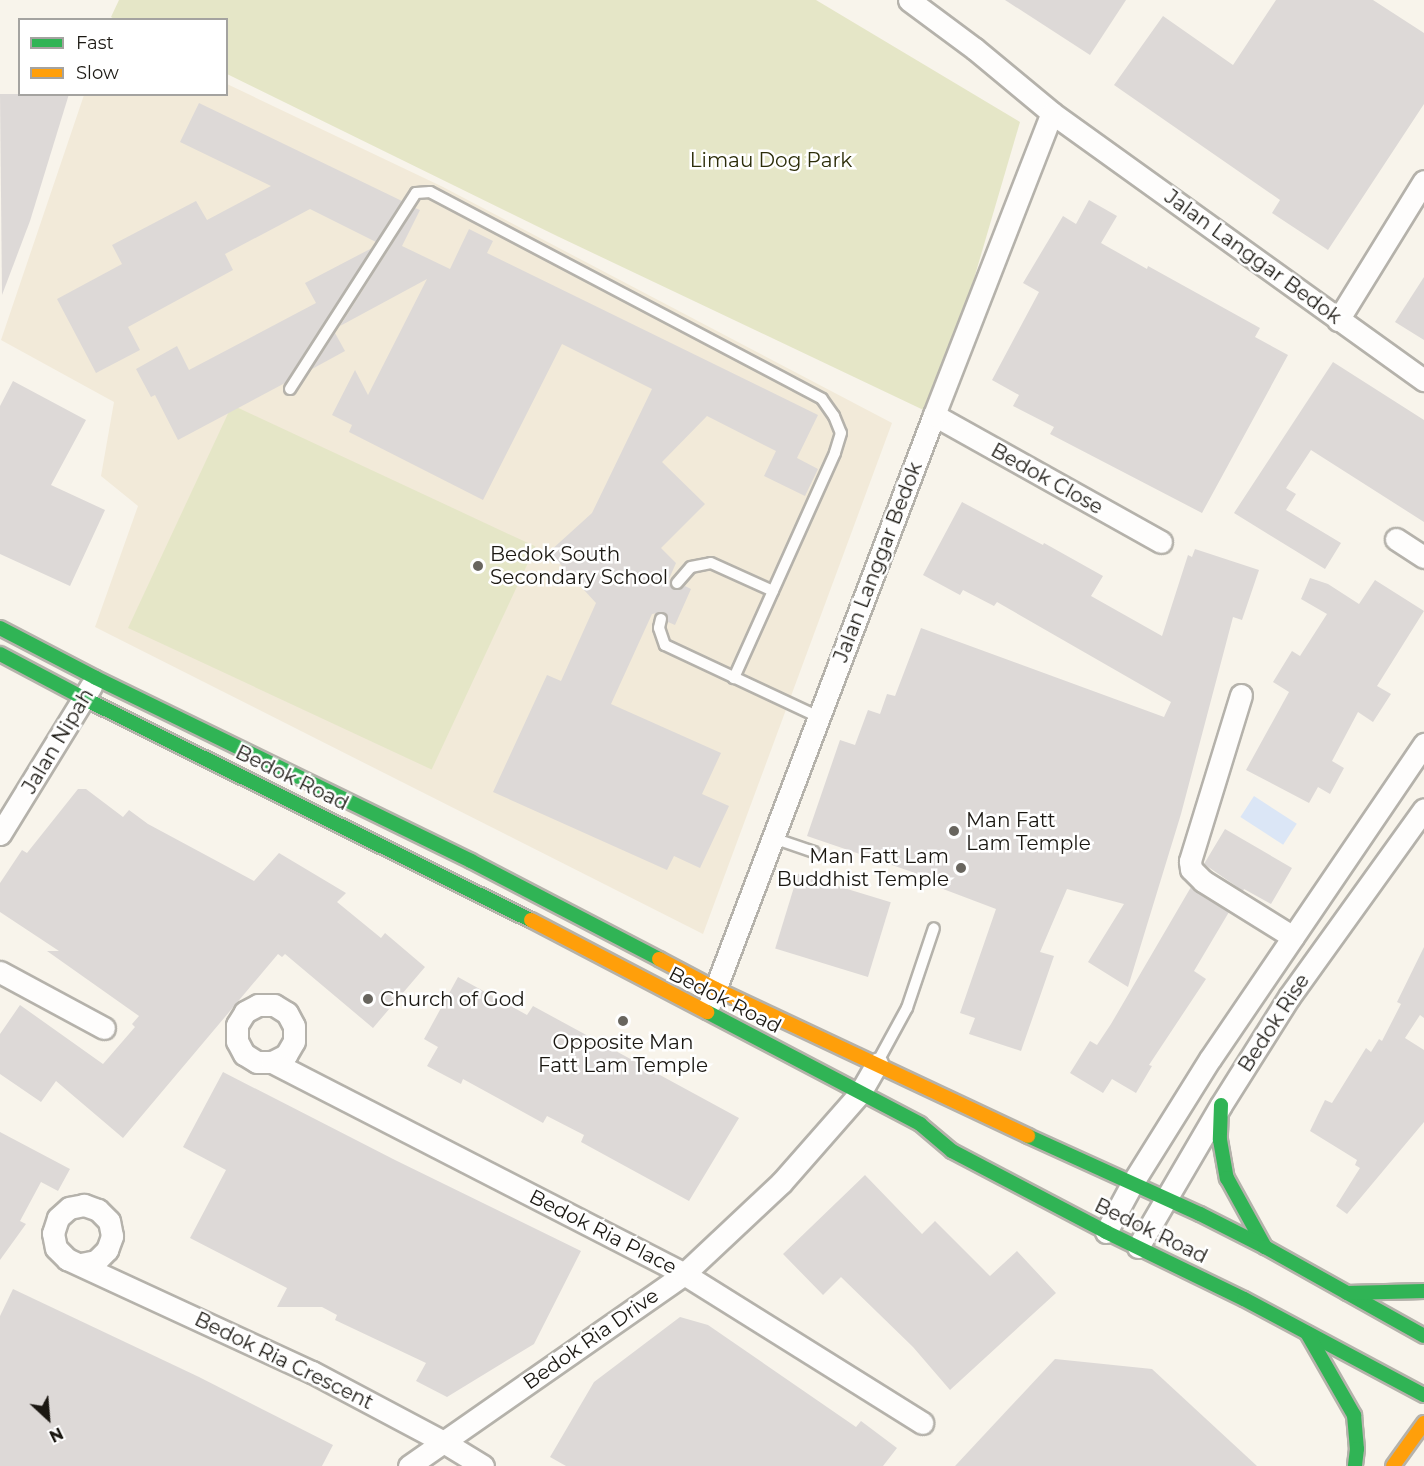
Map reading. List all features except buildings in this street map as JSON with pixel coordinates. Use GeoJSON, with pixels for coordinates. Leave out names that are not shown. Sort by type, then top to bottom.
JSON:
{"type":"FeatureCollection","features":[{"type":"Feature","properties":{"kind":"main road","name":"Bedok Road"},"geometry":{"type":"LineString","coordinates":[[0,628],[96,678],[471,861],[716,989],[877,1064],[981,1116],[1133,1182],[1266,1247],[1424,1336]]}},
{"type":"Feature","properties":{"kind":"main road","name":"Bedok Road"},"geometry":{"type":"LineString","coordinates":[[0,654],[83,698],[461,883],[920,1124],[952,1151],[1106,1232],[1244,1299],[1424,1395]]}},
{"type":"Feature","properties":{"kind":"main road"},"geometry":{"type":"LineString","coordinates":[[1221,1105],[1220,1140],[1227,1178],[1266,1247]]}},
{"type":"Feature","properties":{"kind":"main road"},"geometry":{"type":"LineString","coordinates":[[1347,1293],[1424,1291]]}},
{"type":"Feature","properties":{"kind":"main road"},"geometry":{"type":"LineString","coordinates":[[1306,1333],[1354,1415],[1357,1449],[1355,1466]]}},
{"type":"Feature","properties":{"kind":"main road"},"geometry":{"type":"LineString","coordinates":[[1394,1466],[1424,1423]]}},
{"type":"Feature","properties":{"kind":"street","name":"Jalan Langgar Bedok"},"geometry":{"type":"LineString","coordinates":[[909,0],[975,49],[1052,113],[1424,380]]}},
{"type":"Feature","properties":{"kind":"street","name":"Jalan Langgar Bedok"},"geometry":{"type":"LineString","coordinates":[[707,1012],[934,415],[1052,113]]}},
{"type":"Feature","properties":{"kind":"street"},"geometry":{"type":"LineString","coordinates":[[1338,320],[1424,181]]}},
{"type":"Feature","properties":{"kind":"street","name":"Bedok Close"},"geometry":{"type":"LineString","coordinates":[[934,415],[1161,542]]}},
{"type":"Feature","properties":{"kind":"street"},"geometry":{"type":"LineString","coordinates":[[1396,539],[1424,557]]}},
{"type":"Feature","properties":{"kind":"street","name":"Jalan Nipah"},"geometry":{"type":"LineString","coordinates":[[0,834],[96,678]]}},
{"type":"Feature","properties":{"kind":"street"},"geometry":{"type":"LineString","coordinates":[[1241,695],[1190,861],[1191,869],[1203,881],[1293,936]]}},
{"type":"Feature","properties":{"kind":"street","name":"Bedok Rise"},"geometry":{"type":"LineString","coordinates":[[1106,1232],[1133,1182],[1210,1059],[1424,744]]}},
{"type":"Feature","properties":{"kind":"street","name":"Bedok Rise"},"geometry":{"type":"LineString","coordinates":[[1138,1247],[1221,1105],[1289,997],[1424,809]]}},
{"type":"Feature","properties":{"kind":"street"},"geometry":{"type":"LineString","coordinates":[[0,972],[104,1028]]}},
{"type":"Feature","properties":{"kind":"street","name":"Bedok Ria Place"},"geometry":{"type":"LineString","coordinates":[[272,1062],[684,1274],[922,1423]]}},
{"type":"Feature","properties":{"kind":"street","name":"Bedok Ria Drive"},"geometry":{"type":"LineString","coordinates":[[410,1466],[442,1441],[684,1274],[782,1183],[860,1093],[877,1064]]}},
{"type":"Feature","properties":{"kind":"street","name":"Bedok Ria Crescent"},"geometry":{"type":"LineString","coordinates":[[81,1263],[312,1372],[442,1441],[483,1466]]}},
{"type":"Feature","properties":{"kind":"lane"},"geometry":{"type":"LineString","coordinates":[[290,390],[416,193],[430,192],[822,399],[834,416],[841,433],[734,678]]}},
{"type":"Feature","properties":{"kind":"lane"},"geometry":{"type":"LineString","coordinates":[[677,583],[691,567],[711,563],[773,591]]}},
{"type":"Feature","properties":{"kind":"lane"},"geometry":{"type":"LineString","coordinates":[[661,619],[661,636],[665,645],[819,717]]}},
{"type":"Feature","properties":{"kind":"lane"},"geometry":{"type":"LineString","coordinates":[[773,838],[814,852]]}},
{"type":"Feature","properties":{"kind":"lane"},"geometry":{"type":"LineString","coordinates":[[877,1064],[907,1008],[934,928]]}},
{"type":"Feature","properties":{"kind":"shaded area","name":"Bedok South Secondary School"},"geometry":{"type":"Polygon","coordinates":[[[228,84],[443,187],[892,423],[703,934],[95,627],[138,506],[101,476],[114,402],[1,340],[84,96],[228,96],[228,84]]]}},
{"type":"Feature","properties":{"kind":"green space","name":"Limau Dog Park"},"geometry":{"type":"Polygon","coordinates":[[[119,0],[816,0],[1020,122],[934,415],[557,236],[228,74],[228,18],[111,17],[119,0]]]}},
{"type":"Feature","properties":{"kind":"green space"},"geometry":{"type":"Polygon","coordinates":[[[232,405],[536,547],[432,770],[128,628],[232,405]]]}},
{"type":"Feature","properties":{"kind":"water"},"geometry":{"type":"Polygon","coordinates":[[[1254,796],[1297,824],[1283,845],[1240,817],[1254,796]]]}},
{"type":"Feature","properties":{"kind":"traffic: fast"},"geometry":{"type":"LineString","coordinates":[[0,628],[96,678],[471,861],[659,959]]}},
{"type":"Feature","properties":{"kind":"traffic: fast"},"geometry":{"type":"LineString","coordinates":[[0,654],[83,698],[531,920]]}},
{"type":"Feature","properties":{"kind":"traffic: fast"},"geometry":{"type":"LineString","coordinates":[[707,1012],[920,1124],[952,1151],[1106,1232],[1244,1299],[1424,1395]]}},
{"type":"Feature","properties":{"kind":"traffic: fast"},"geometry":{"type":"LineString","coordinates":[[1221,1105],[1220,1140],[1227,1178],[1265,1247]]}},
{"type":"Feature","properties":{"kind":"traffic: fast"},"geometry":{"type":"LineString","coordinates":[[1028,1136],[1200,1214],[1265,1247],[1424,1336]]}},
{"type":"Feature","properties":{"kind":"traffic: fast"},"geometry":{"type":"LineString","coordinates":[[1347,1293],[1424,1291]]}},
{"type":"Feature","properties":{"kind":"traffic: fast"},"geometry":{"type":"LineString","coordinates":[[1307,1333],[1354,1415],[1357,1449],[1355,1466]]}},
{"type":"Feature","properties":{"kind":"traffic: slow"},"geometry":{"type":"LineString","coordinates":[[531,920],[707,1012]]}},
{"type":"Feature","properties":{"kind":"traffic: slow"},"geometry":{"type":"LineString","coordinates":[[659,959],[716,989],[1028,1136]]}},
{"type":"Feature","properties":{"kind":"traffic: slow"},"geometry":{"type":"LineString","coordinates":[[1393,1466],[1424,1423]]}},
{"type":"Feature","properties":{"kind":"place","name":"Bedok South Secondary School"},"geometry":{"type":"Point","coordinates":[478,566]}},
{"type":"Feature","properties":{"kind":"place","name":"Man Fatt Lam Temple"},"geometry":{"type":"Point","coordinates":[954,831]}},
{"type":"Feature","properties":{"kind":"place","name":"Man Fatt Lam Buddhist Temple"},"geometry":{"type":"Point","coordinates":[961,868]}},
{"type":"Feature","properties":{"kind":"place","name":"Church of God"},"geometry":{"type":"Point","coordinates":[368,999]}},
{"type":"Feature","properties":{"kind":"place","name":"Opposite Man Fatt Lam Temple"},"geometry":{"type":"Point","coordinates":[623,1021]}}]}
